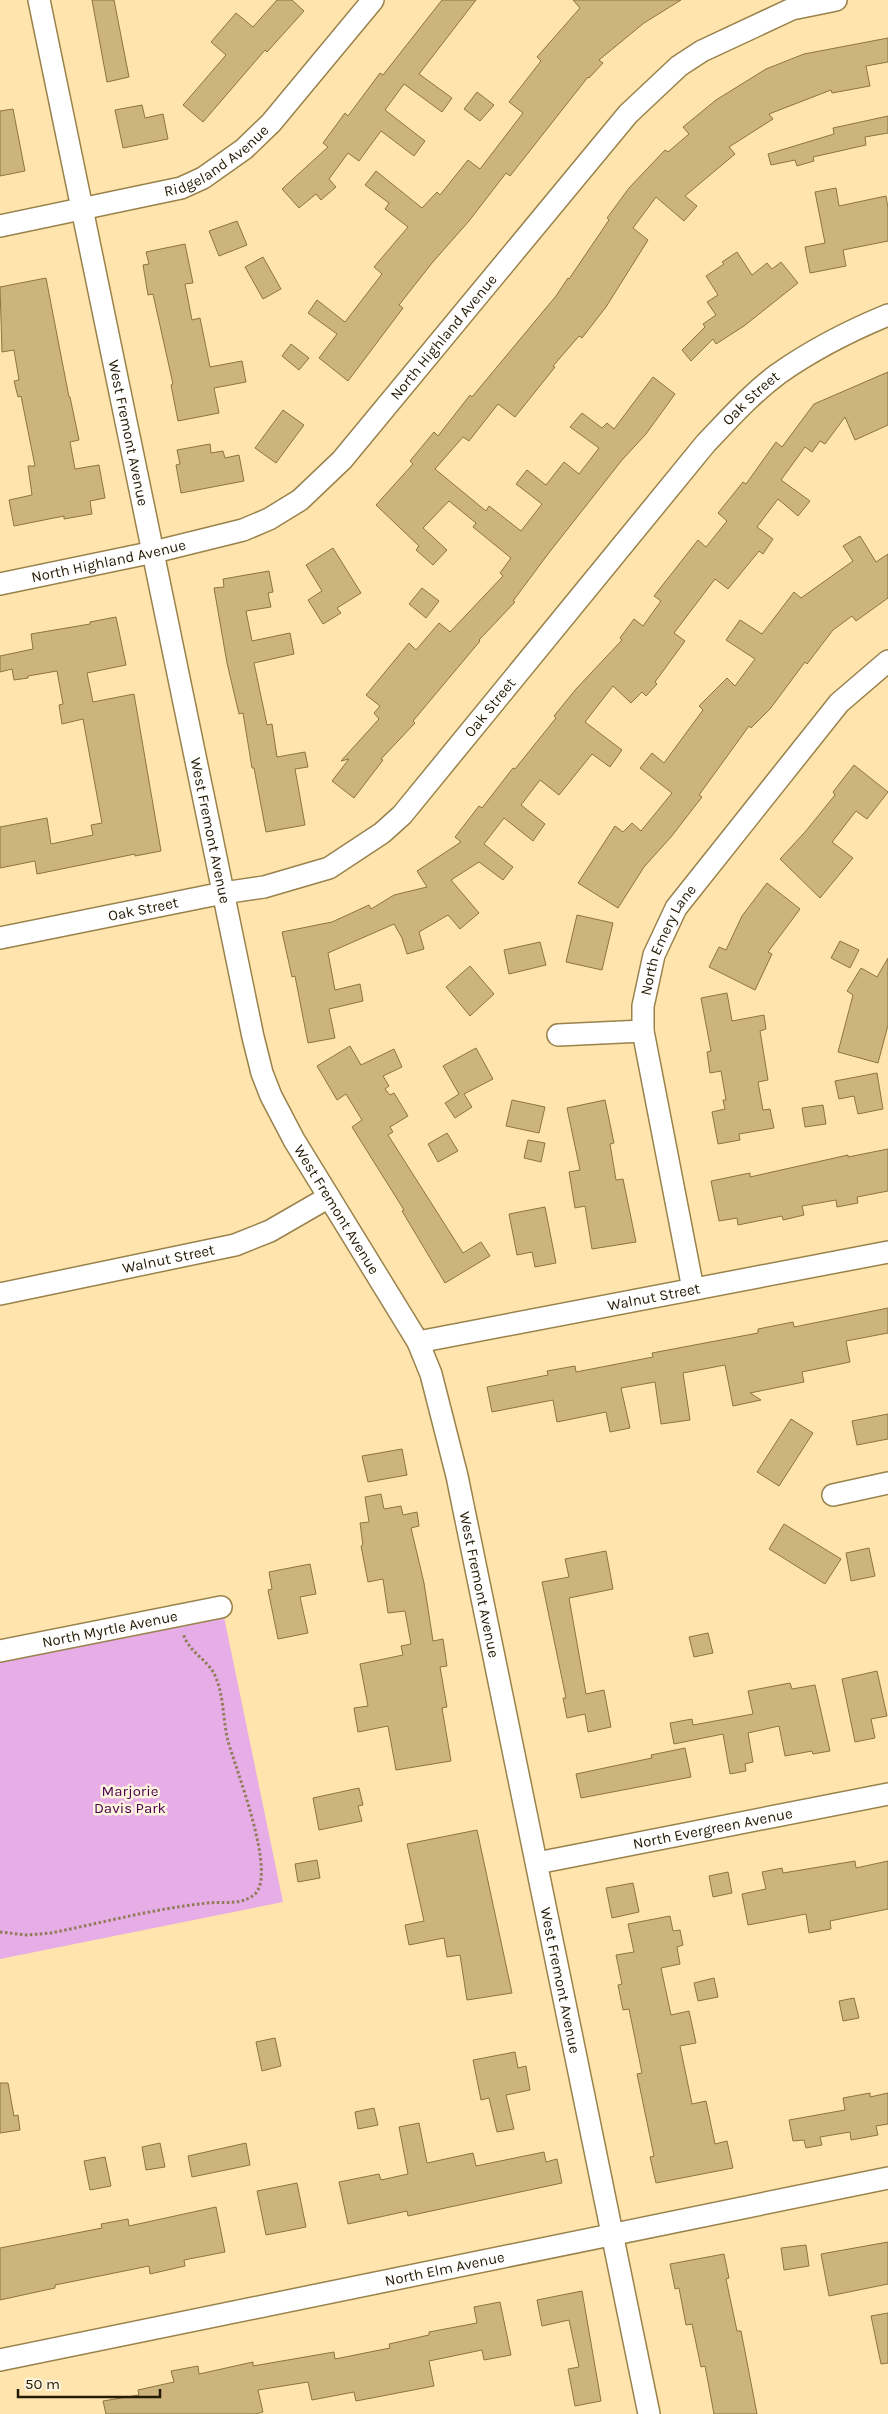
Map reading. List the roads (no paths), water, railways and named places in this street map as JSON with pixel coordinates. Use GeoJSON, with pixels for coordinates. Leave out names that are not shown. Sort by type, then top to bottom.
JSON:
{"type":"FeatureCollection","features":[{"type":"Feature","properties":{"kind":"street","name":"West Fremont Avenue"},"geometry":{"type":"LineString","coordinates":[[39,0],[223,893],[262,1073],[294,1140],[418,1342],[431,1374],[447,1430],[649,2414]]}},
{"type":"Feature","properties":{"kind":"street","name":"Ridgeland Avenue"},"geometry":{"type":"LineString","coordinates":[[0,226],[181,188],[203,178],[244,150],[271,123],[373,0]]}},
{"type":"Feature","properties":{"kind":"street","name":"North Highland Avenue"},"geometry":{"type":"LineString","coordinates":[[0,584],[154,552],[242,530],[268,519],[300,500],[342,460],[628,114],[678,66],[702,51],[792,10],[836,0]]}},
{"type":"Feature","properties":{"kind":"street","name":"Oak Street"},"geometry":{"type":"LineString","coordinates":[[0,938],[223,893],[264,887],[330,868],[382,833],[402,815],[706,443],[744,403],[778,375],[837,337],[888,315]]}},
{"type":"Feature","properties":{"kind":"street","name":"North Emery Lane"},"geometry":{"type":"LineString","coordinates":[[693,1289],[643,1031],[643,1006],[654,955],[676,908],[840,702],[888,661]]}},
{"type":"Feature","properties":{"kind":"street"},"geometry":{"type":"LineString","coordinates":[[558,1035],[643,1031]]}},
{"type":"Feature","properties":{"kind":"street","name":"Walnut Street"},"geometry":{"type":"LineString","coordinates":[[0,1294],[235,1245],[270,1231],[329,1197]]}},
{"type":"Feature","properties":{"kind":"street","name":"Walnut Street"},"geometry":{"type":"LineString","coordinates":[[418,1342],[888,1252]]}},
{"type":"Feature","properties":{"kind":"street"},"geometry":{"type":"LineString","coordinates":[[833,1494],[888,1483]]}},
{"type":"Feature","properties":{"kind":"street","name":"North Myrtle Avenue"},"geometry":{"type":"LineString","coordinates":[[0,1651],[221,1607]]}},
{"type":"Feature","properties":{"kind":"street","name":"North Evergreen Avenue"},"geometry":{"type":"LineString","coordinates":[[537,1863],[888,1794]]}},
{"type":"Feature","properties":{"kind":"street","name":"North Elm Avenue"},"geometry":{"type":"LineString","coordinates":[[0,2360],[570,2244],[612,2233],[888,2178]]}},
{"type":"Feature","properties":{"kind":"park label","name":"Marjorie Davis Park"},"geometry":{"type":"Point","coordinates":[130,1800]}}]}
